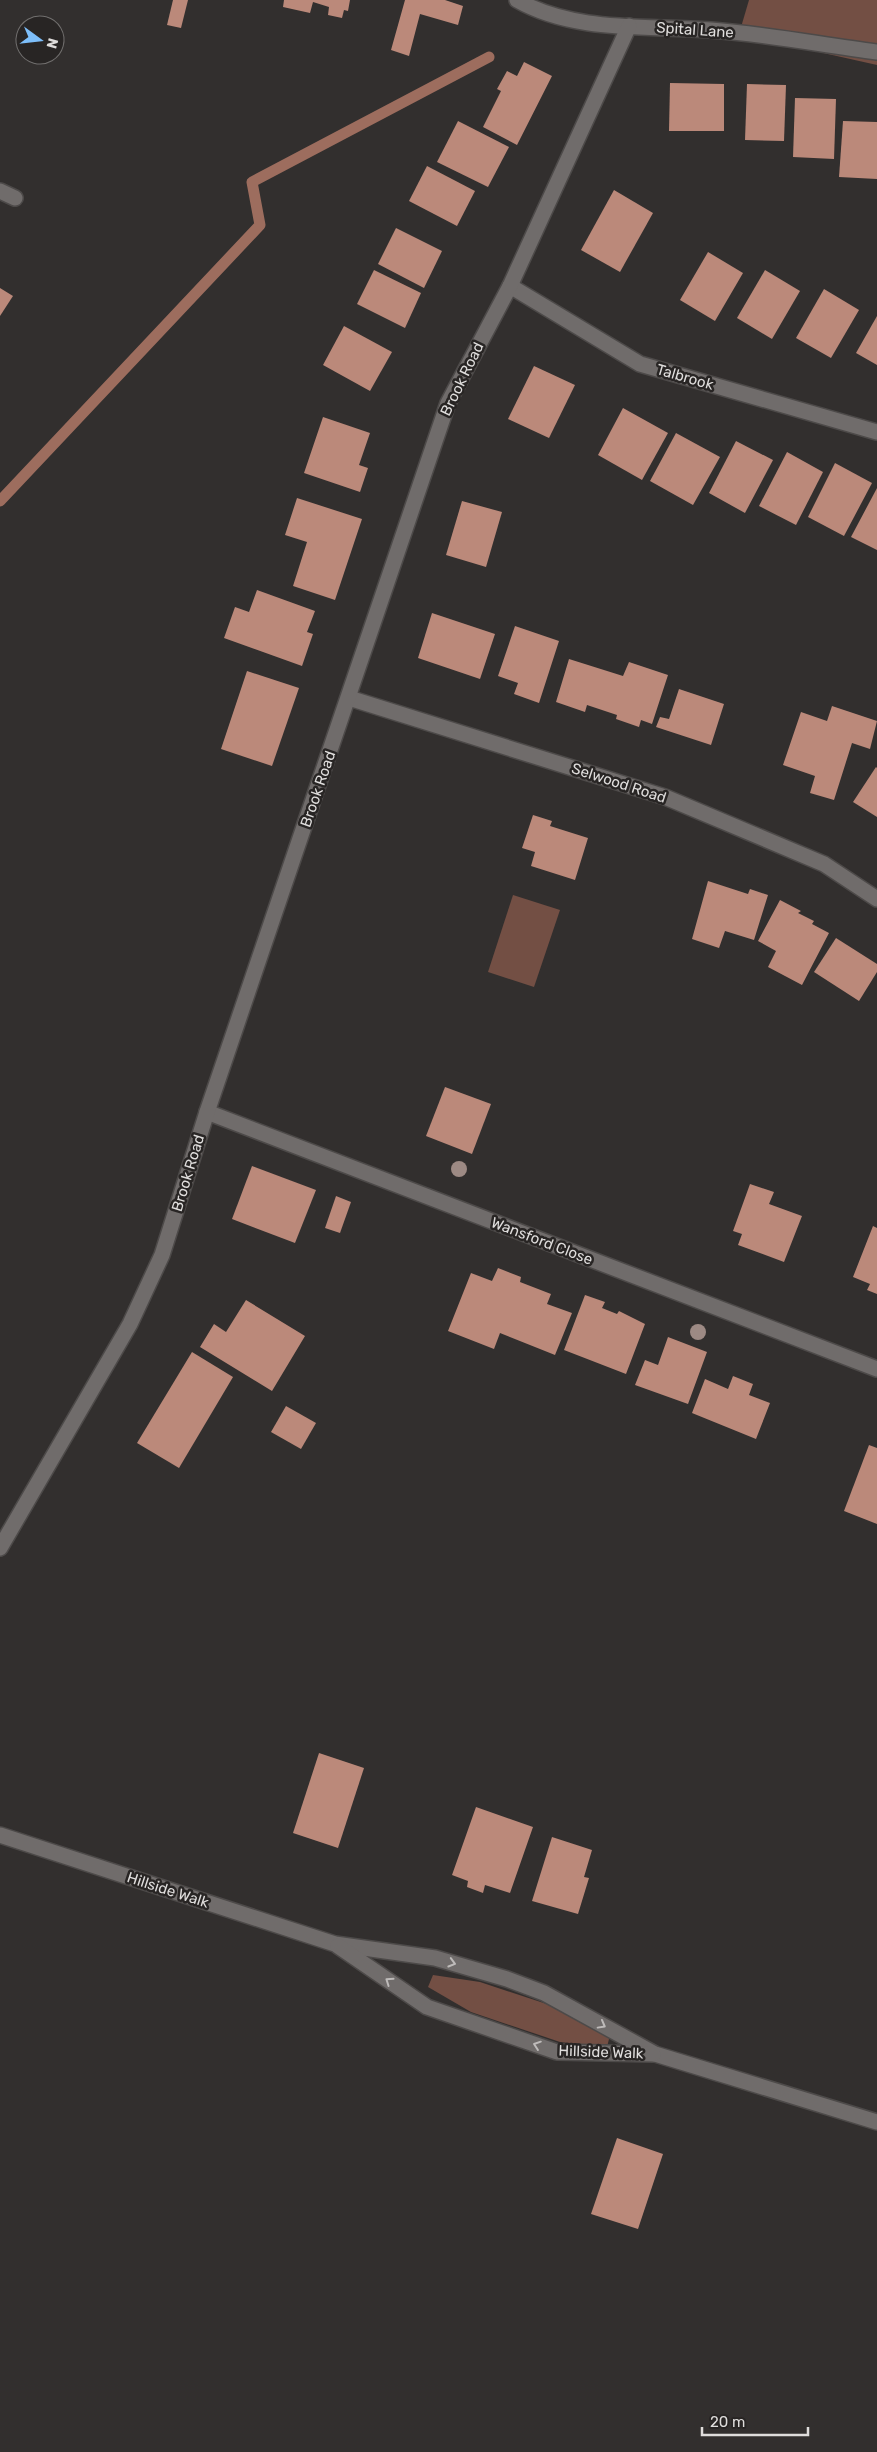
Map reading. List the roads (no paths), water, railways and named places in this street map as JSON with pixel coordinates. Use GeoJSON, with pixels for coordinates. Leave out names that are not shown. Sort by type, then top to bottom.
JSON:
{"type":"FeatureCollection","features":[{"type":"Feature","properties":{"kind":"street","name":"Spital Lane"},"geometry":{"type":"LineString","coordinates":[[517,0],[533,9],[581,22],[712,30],[877,52]]}},
{"type":"Feature","properties":{"kind":"street","name":"Brook Road"},"geometry":{"type":"LineString","coordinates":[[0,1548],[130,1324],[162,1256],[207,1112],[448,403],[510,286],[630,26]]}},
{"type":"Feature","properties":{"kind":"street"},"geometry":{"type":"LineString","coordinates":[[0,191],[15,198]]}},
{"type":"Feature","properties":{"kind":"street","name":"Talbrook"},"geometry":{"type":"LineString","coordinates":[[510,286],[640,364],[877,432]]}},
{"type":"Feature","properties":{"kind":"street","name":"Selwood Road"},"geometry":{"type":"LineString","coordinates":[[349,698],[665,797],[824,864],[877,899]]}},
{"type":"Feature","properties":{"kind":"street","name":"Wansford Close"},"geometry":{"type":"LineString","coordinates":[[207,1112],[877,1369]]}},
{"type":"Feature","properties":{"kind":"street","name":"Hillside Walk"},"geometry":{"type":"LineString","coordinates":[[0,1835],[335,1944],[436,1958],[507,1979],[544,1994],[655,2054],[877,2122]]}},
{"type":"Feature","properties":{"kind":"street","name":"Hillside Walk"},"geometry":{"type":"LineString","coordinates":[[335,1944],[427,2008],[557,2052],[655,2054]]}},
{"type":"Feature","properties":{"kind":"waterway"},"geometry":{"type":"LineString","coordinates":[[0,501],[260,225],[252,182],[489,57]]}}]}
